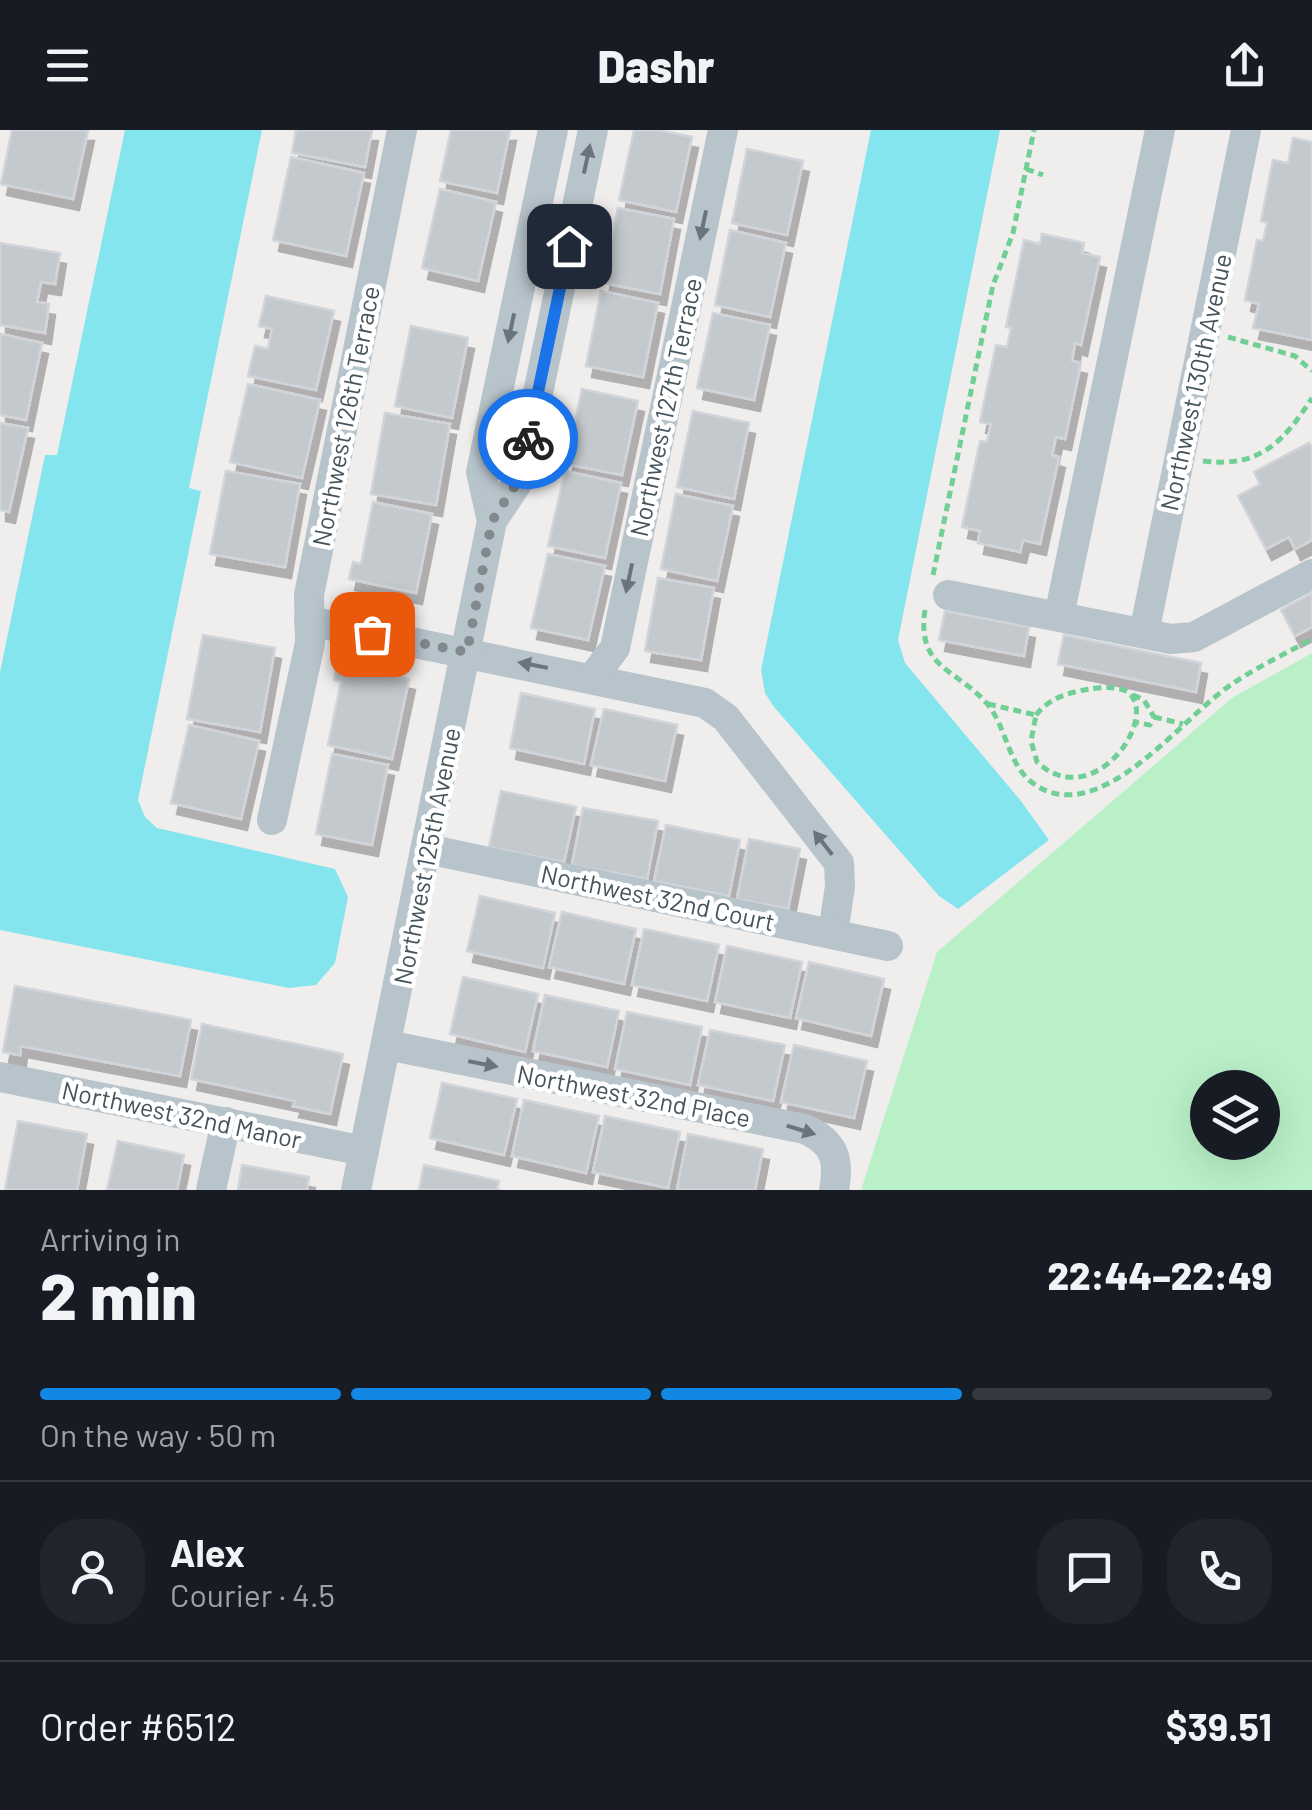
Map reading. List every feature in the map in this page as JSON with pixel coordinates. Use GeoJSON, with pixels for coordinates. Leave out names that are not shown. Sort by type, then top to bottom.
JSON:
{"type":"FeatureCollection","features":[{"type":"Feature","properties":{"kind":"street","name":"Northwest 126th Terrace"},"geometry":{"type":"LineString","coordinates":[[272,820],[310,644],[309,595],[402,130]]}},
{"type":"Feature","properties":{"kind":"street","name":"Northwest 125th Avenue"},"geometry":{"type":"LineString","coordinates":[[492,521],[481,472],[553,130]]}},
{"type":"Feature","properties":{"kind":"street","name":"Northwest 125th Avenue"},"geometry":{"type":"LineString","coordinates":[[356,1190],[492,521],[520,478],[593,130]]}},
{"type":"Feature","properties":{"kind":"street","name":"Northwest 127th Terrace"},"geometry":{"type":"LineString","coordinates":[[593,678],[615,648],[722,130]]}},
{"type":"Feature","properties":{"kind":"street"},"geometry":{"type":"LineString","coordinates":[[1059,616],[1160,130]]}},
{"type":"Feature","properties":{"kind":"street","name":"Northwest 130th Avenue"},"geometry":{"type":"LineString","coordinates":[[1144,633],[1246,130]]}},
{"type":"Feature","properties":{"kind":"street"},"geometry":{"type":"LineString","coordinates":[[935,596],[1171,639],[1194,637],[1312,574]]}},
{"type":"Feature","properties":{"kind":"street"},"geometry":{"type":"LineString","coordinates":[[310,621],[705,703],[726,718],[839,863],[840,886],[832,934]]}},
{"type":"Feature","properties":{"kind":"street","name":"Northwest 32nd Court"},"geometry":{"type":"LineString","coordinates":[[427,849],[888,946]]}},
{"type":"Feature","properties":{"kind":"street","name":"Northwest 32nd Place"},"geometry":{"type":"LineString","coordinates":[[388,1045],[805,1129],[824,1138],[836,1153],[834,1190]]}},
{"type":"Feature","properties":{"kind":"street","name":"Northwest 32nd Manor"},"geometry":{"type":"LineString","coordinates":[[0,1077],[364,1151]]}},
{"type":"Feature","properties":{"kind":"street"},"geometry":{"type":"LineString","coordinates":[[212,1190],[226,1122]]}},
{"type":"Feature","properties":{"kind":"path"},"geometry":{"type":"LineString","coordinates":[[1034,130],[1014,233],[993,285],[935,596],[922,636],[932,656],[988,704],[1018,765],[1032,782],[1051,792],[1076,795],[1098,790],[1124,775],[1230,685],[1312,640]]}},
{"type":"Feature","properties":{"kind":"path"},"geometry":{"type":"LineString","coordinates":[[1026,169],[1043,175]]}},
{"type":"Feature","properties":{"kind":"path"},"geometry":{"type":"LineString","coordinates":[[1206,331],[1295,356],[1312,371]]}},
{"type":"Feature","properties":{"kind":"path"},"geometry":{"type":"LineString","coordinates":[[1303,363],[1312,356]]}},
{"type":"Feature","properties":{"kind":"path"},"geometry":{"type":"LineString","coordinates":[[1180,458],[1230,464],[1257,458],[1298,420],[1312,398]]}},
{"type":"Feature","properties":{"kind":"path"},"geometry":{"type":"LineString","coordinates":[[1130,694],[1135,700],[1134,722],[1114,760],[1090,775],[1068,778],[1044,769],[1037,762],[1032,741],[1036,714],[1044,705],[1073,692],[1107,687],[1130,694],[1144,700],[1154,717],[1184,724]]}},
{"type":"Feature","properties":{"kind":"path"},"geometry":{"type":"LineString","coordinates":[[988,704],[1036,714]]}},
{"type":"Feature","properties":{"kind":"path"},"geometry":{"type":"LineString","coordinates":[[1134,722],[1150,725],[1154,717]]}},
{"type":"Feature","properties":{"kind":"green space"},"geometry":{"type":"Polygon","coordinates":[[[1312,653],[1312,1190],[861,1190],[937,952],[1232,698],[1312,653]]]}},
{"type":"Feature","properties":{"kind":"water"},"geometry":{"type":"Polygon","coordinates":[[[125,130],[262,130],[189,488],[201,491],[138,800],[145,817],[157,828],[335,869],[348,897],[335,963],[316,985],[289,988],[0,930],[0,672],[45,455],[57,455],[125,130]]]}},
{"type":"Feature","properties":{"kind":"water"},"geometry":{"type":"Polygon","coordinates":[[[871,130],[1000,130],[898,640],[905,663],[1049,840],[958,909],[939,896],[774,707],[765,693],[761,670],[871,130]]]}},
{"type":"Feature","properties":{"kind":"building"},"geometry":{"type":"Polygon","coordinates":[[[12,130],[88,130],[73,199],[1,184],[12,130]]]}},
{"type":"Feature","properties":{"kind":"building"},"geometry":{"type":"Polygon","coordinates":[[[296,130],[372,130],[365,167],[292,153],[296,130]]]}},
{"type":"Feature","properties":{"kind":"building"},"geometry":{"type":"Polygon","coordinates":[[[451,130],[510,130],[497,193],[440,181],[451,130]]]}},
{"type":"Feature","properties":{"kind":"building"},"geometry":{"type":"Polygon","coordinates":[[[634,130],[692,137],[676,212],[619,200],[634,130]]]}},
{"type":"Feature","properties":{"kind":"building"},"geometry":{"type":"Polygon","coordinates":[[[1293,138],[1312,142],[1312,340],[1253,328],[1259,304],[1245,300],[1257,240],[1263,241],[1267,223],[1261,221],[1273,160],[1288,163],[1293,138]]]}},
{"type":"Feature","properties":{"kind":"building"},"geometry":{"type":"Polygon","coordinates":[[[747,149],[803,161],[787,235],[732,223],[747,149]]]}},
{"type":"Feature","properties":{"kind":"building"},"geometry":{"type":"Polygon","coordinates":[[[291,157],[364,173],[346,256],[273,240],[291,157]]]}},
{"type":"Feature","properties":{"kind":"building"},"geometry":{"type":"Polygon","coordinates":[[[440,189],[496,202],[478,281],[422,268],[440,189]]]}},
{"type":"Feature","properties":{"kind":"building"},"geometry":{"type":"Polygon","coordinates":[[[618,208],[674,219],[660,294],[603,283],[618,208]]]}},
{"type":"Feature","properties":{"kind":"building"},"geometry":{"type":"Polygon","coordinates":[[[730,230],[786,243],[770,317],[715,305],[730,230]]]}},
{"type":"Feature","properties":{"kind":"building"},"geometry":{"type":"Polygon","coordinates":[[[1042,234],[1084,243],[1082,253],[1100,257],[1081,345],[1075,343],[1072,361],[1081,363],[1065,439],[1056,437],[1052,455],[1059,457],[1040,544],[1023,540],[1020,552],[978,543],[980,531],[962,527],[980,441],[987,442],[991,424],[980,422],[996,345],[1007,347],[1011,328],[1006,327],[1024,240],[1040,244],[1042,234]]]}},
{"type":"Feature","properties":{"kind":"building"},"geometry":{"type":"Polygon","coordinates":[[[0,243],[60,253],[55,284],[41,282],[37,302],[49,304],[45,333],[0,325],[0,243]]]}},
{"type":"Feature","properties":{"kind":"building"},"geometry":{"type":"Polygon","coordinates":[[[601,291],[658,303],[643,377],[586,366],[601,291]]]}},
{"type":"Feature","properties":{"kind":"building"},"geometry":{"type":"Polygon","coordinates":[[[266,296],[334,311],[316,390],[248,376],[255,346],[268,349],[272,329],[259,326],[266,296]]]}},
{"type":"Feature","properties":{"kind":"building"},"geometry":{"type":"Polygon","coordinates":[[[713,313],[770,325],[754,400],[697,388],[713,313]]]}},
{"type":"Feature","properties":{"kind":"building"},"geometry":{"type":"Polygon","coordinates":[[[411,326],[468,338],[452,418],[395,406],[411,326]]]}},
{"type":"Feature","properties":{"kind":"building"},"geometry":{"type":"Polygon","coordinates":[[[0,334],[42,343],[26,420],[0,415],[0,334]]]}},
{"type":"Feature","properties":{"kind":"building"},"geometry":{"type":"Polygon","coordinates":[[[248,384],[320,400],[302,478],[230,462],[248,384]]]}},
{"type":"Feature","properties":{"kind":"building"},"geometry":{"type":"Polygon","coordinates":[[[582,389],[638,401],[622,475],[566,464],[582,389]]]}},
{"type":"Feature","properties":{"kind":"building"},"geometry":{"type":"Polygon","coordinates":[[[693,411],[749,423],[734,499],[677,487],[693,411]]]}},
{"type":"Feature","properties":{"kind":"building"},"geometry":{"type":"Polygon","coordinates":[[[385,413],[450,424],[436,505],[371,494],[385,413]]]}},
{"type":"Feature","properties":{"kind":"building"},"geometry":{"type":"Polygon","coordinates":[[[0,423],[28,428],[9,512],[0,510],[0,423]]]}},
{"type":"Feature","properties":{"kind":"building"},"geometry":{"type":"Polygon","coordinates":[[[1309,443],[1312,540],[1295,549],[1289,537],[1266,549],[1238,496],[1260,484],[1254,472],[1309,443]]]}},
{"type":"Feature","properties":{"kind":"building"},"geometry":{"type":"Polygon","coordinates":[[[226,471],[300,484],[285,567],[210,554],[226,471]]]}},
{"type":"Feature","properties":{"kind":"building"},"geometry":{"type":"Polygon","coordinates":[[[565,471],[621,483],[605,558],[548,546],[565,471]]]}},
{"type":"Feature","properties":{"kind":"building"},"geometry":{"type":"Polygon","coordinates":[[[676,494],[733,506],[717,581],[661,569],[676,494]]]}},
{"type":"Feature","properties":{"kind":"building"},"geometry":{"type":"Polygon","coordinates":[[[373,502],[432,514],[416,593],[349,579],[353,562],[361,564],[373,502]]]}},
{"type":"Feature","properties":{"kind":"building"},"geometry":{"type":"Polygon","coordinates":[[[548,554],[605,566],[588,640],[531,628],[548,554]]]}},
{"type":"Feature","properties":{"kind":"building"},"geometry":{"type":"Polygon","coordinates":[[[658,578],[714,588],[701,660],[645,651],[658,578]]]}},
{"type":"Feature","properties":{"kind":"building"},"geometry":{"type":"Polygon","coordinates":[[[1312,593],[1312,627],[1295,636],[1281,610],[1312,593]]]}},
{"type":"Feature","properties":{"kind":"building"},"geometry":{"type":"Polygon","coordinates":[[[945,611],[1029,627],[1024,656],[939,640],[945,611]]]}},
{"type":"Feature","properties":{"kind":"building"},"geometry":{"type":"Polygon","coordinates":[[[203,635],[275,648],[260,732],[187,719],[203,635]]]}},
{"type":"Feature","properties":{"kind":"building"},"geometry":{"type":"Polygon","coordinates":[[[1064,635],[1201,663],[1196,692],[1058,664],[1064,635]]]}},
{"type":"Feature","properties":{"kind":"building"},"geometry":{"type":"Polygon","coordinates":[[[337,663],[409,679],[392,759],[328,745],[341,682],[334,680],[337,663]]]}},
{"type":"Feature","properties":{"kind":"building"},"geometry":{"type":"Polygon","coordinates":[[[521,693],[595,709],[584,764],[510,748],[521,693]]]}},
{"type":"Feature","properties":{"kind":"building"},"geometry":{"type":"Polygon","coordinates":[[[604,709],[677,725],[665,781],[591,765],[604,709]]]}},
{"type":"Feature","properties":{"kind":"building"},"geometry":{"type":"Polygon","coordinates":[[[189,725],[259,741],[241,819],[171,803],[189,725]]]}},
{"type":"Feature","properties":{"kind":"building"},"geometry":{"type":"Polygon","coordinates":[[[332,754],[388,765],[372,845],[316,834],[332,754]]]}},
{"type":"Feature","properties":{"kind":"building"},"geometry":{"type":"Polygon","coordinates":[[[501,791],[576,807],[564,862],[489,847],[501,791]]]}},
{"type":"Feature","properties":{"kind":"building"},"geometry":{"type":"Polygon","coordinates":[[[583,808],[658,821],[647,879],[572,865],[583,808]]]}},
{"type":"Feature","properties":{"kind":"building"},"geometry":{"type":"Polygon","coordinates":[[[666,825],[740,840],[729,896],[654,881],[666,825]]]}},
{"type":"Feature","properties":{"kind":"building"},"geometry":{"type":"Polygon","coordinates":[[[749,839],[800,849],[788,909],[737,899],[749,839]]]}},
{"type":"Feature","properties":{"kind":"building"},"geometry":{"type":"Polygon","coordinates":[[[480,896],[555,913],[543,968],[467,951],[480,896]]]}},
{"type":"Feature","properties":{"kind":"building"},"geometry":{"type":"Polygon","coordinates":[[[562,912],[636,929],[624,984],[549,967],[562,912]]]}},
{"type":"Feature","properties":{"kind":"building"},"geometry":{"type":"Polygon","coordinates":[[[644,929],[719,945],[707,1001],[632,985],[644,929]]]}},
{"type":"Feature","properties":{"kind":"building"},"geometry":{"type":"Polygon","coordinates":[[[727,946],[802,962],[790,1018],[715,1002],[727,946]]]}},
{"type":"Feature","properties":{"kind":"building"},"geometry":{"type":"Polygon","coordinates":[[[809,962],[884,979],[871,1036],[796,1018],[809,962]]]}},
{"type":"Feature","properties":{"kind":"building"},"geometry":{"type":"Polygon","coordinates":[[[463,977],[538,994],[525,1052],[450,1034],[463,977]]]}},
{"type":"Feature","properties":{"kind":"building"},"geometry":{"type":"Polygon","coordinates":[[[15,986],[191,1020],[180,1076],[21,1046],[20,1055],[3,1052],[15,986]]]}},
{"type":"Feature","properties":{"kind":"building"},"geometry":{"type":"Polygon","coordinates":[[[545,995],[619,1011],[607,1067],[533,1051],[545,995]]]}},
{"type":"Feature","properties":{"kind":"building"},"geometry":{"type":"Polygon","coordinates":[[[627,1012],[702,1027],[690,1085],[615,1069],[627,1012]]]}},
{"type":"Feature","properties":{"kind":"building"},"geometry":{"type":"Polygon","coordinates":[[[202,1024],[343,1054],[330,1114],[293,1106],[295,1101],[191,1079],[202,1024]]]}},
{"type":"Feature","properties":{"kind":"building"},"geometry":{"type":"Polygon","coordinates":[[[710,1030],[785,1045],[773,1101],[698,1085],[710,1030]]]}},
{"type":"Feature","properties":{"kind":"building"},"geometry":{"type":"Polygon","coordinates":[[[794,1045],[867,1061],[854,1118],[781,1102],[794,1045]]]}},
{"type":"Feature","properties":{"kind":"building"},"geometry":{"type":"Polygon","coordinates":[[[442,1083],[517,1099],[504,1155],[430,1138],[442,1083]]]}},
{"type":"Feature","properties":{"kind":"building"},"geometry":{"type":"Polygon","coordinates":[[[524,1100],[599,1116],[586,1173],[512,1156],[524,1100]]]}},
{"type":"Feature","properties":{"kind":"building"},"geometry":{"type":"Polygon","coordinates":[[[605,1116],[680,1132],[668,1188],[593,1172],[605,1116]]]}},
{"type":"Feature","properties":{"kind":"building"},"geometry":{"type":"Polygon","coordinates":[[[18,1121],[87,1134],[77,1190],[5,1190],[18,1121]]]}},
{"type":"Feature","properties":{"kind":"building"},"geometry":{"type":"Polygon","coordinates":[[[688,1134],[763,1149],[755,1190],[677,1190],[688,1134]]]}},
{"type":"Feature","properties":{"kind":"building"},"geometry":{"type":"Polygon","coordinates":[[[118,1141],[184,1155],[177,1190],[107,1190],[118,1141]]]}},
{"type":"Feature","properties":{"kind":"building"},"geometry":{"type":"Polygon","coordinates":[[[242,1165],[309,1177],[307,1190],[238,1190],[242,1165]]]}},
{"type":"Feature","properties":{"kind":"building"},"geometry":{"type":"Polygon","coordinates":[[[424,1165],[499,1181],[497,1190],[419,1190],[424,1165]]]}},
{"type":"Feature","properties":{"kind":"way so far"},"geometry":{"type":"LineString","coordinates":[[372,634],[467,652],[492,521],[520,478],[528,439]]}},
{"type":"Feature","properties":{"kind":"route"},"geometry":{"type":"LineString","coordinates":[[528,439],[569,246]]}}]}
